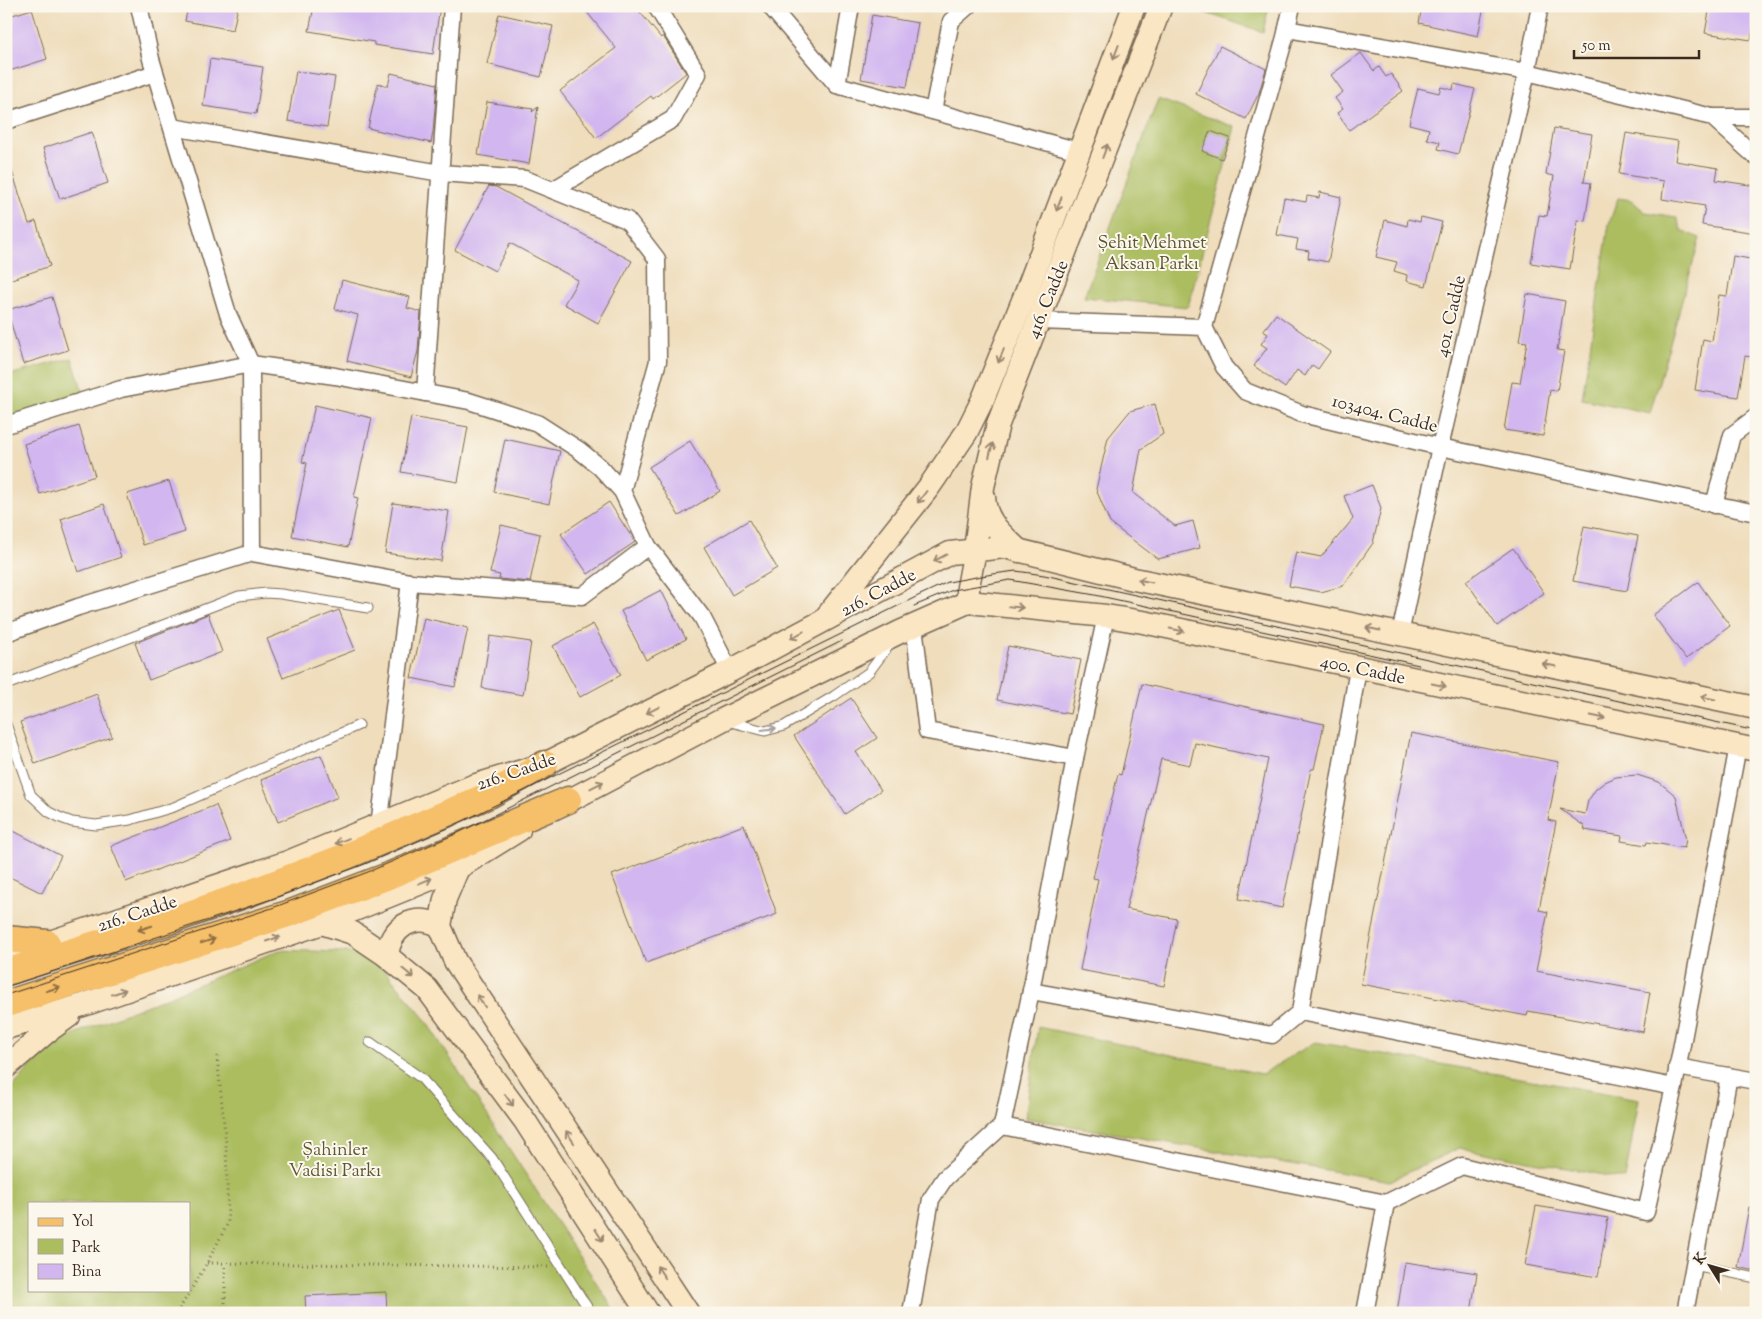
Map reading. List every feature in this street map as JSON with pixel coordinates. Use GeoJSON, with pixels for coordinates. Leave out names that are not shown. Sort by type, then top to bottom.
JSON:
{"type":"FeatureCollection","features":[{"type":"Feature","properties":{"kind":"main road"},"geometry":{"type":"LineString","coordinates":[[823,621],[849,586],[908,515],[966,433],[999,360],[1134,6]]}},
{"type":"Feature","properties":{"kind":"main road","name":"416. Cadde"},"geometry":{"type":"LineString","coordinates":[[968,602],[968,587],[983,487],[998,424],[1162,6]]}},
{"type":"Feature","properties":{"kind":"main road"},"geometry":{"type":"LineString","coordinates":[[983,487],[984,508],[988,518],[1012,549],[1134,579],[1756,708]]}},
{"type":"Feature","properties":{"kind":"main road","name":"216. Cadde"},"geometry":{"type":"LineString","coordinates":[[6,955],[288,862],[472,786],[545,764],[730,672],[950,553],[1012,549]]}},
{"type":"Feature","properties":{"kind":"main road"},"geometry":{"type":"LineString","coordinates":[[6,1028],[86,1004],[322,922],[458,868],[568,800],[722,720],[907,629],[968,602]]}},
{"type":"Feature","properties":{"kind":"main road","name":"400. Cadde"},"geometry":{"type":"LineString","coordinates":[[968,602],[1106,616],[1152,624],[1747,748]]}},
{"type":"Feature","properties":{"kind":"main road"},"geometry":{"type":"LineString","coordinates":[[6,972],[174,919],[349,855],[489,795],[545,764]]}},
{"type":"Feature","properties":{"kind":"main road"},"geometry":{"type":"LineString","coordinates":[[6,1004],[291,913],[386,877],[568,800]]}},
{"type":"Feature","properties":{"kind":"main road"},"geometry":{"type":"LineString","coordinates":[[458,868],[445,899],[440,926],[455,961],[688,1313]]}},
{"type":"Feature","properties":{"kind":"main road"},"geometry":{"type":"LineString","coordinates":[[387,956],[390,940],[406,924],[413,921],[427,921],[440,926]]}},
{"type":"Feature","properties":{"kind":"main road"},"geometry":{"type":"LineString","coordinates":[[322,922],[353,933],[387,956],[428,989],[526,1121],[648,1313]]}},
{"type":"Feature","properties":{"kind":"main road"},"geometry":{"type":"LineString","coordinates":[[6,939],[47,943]]}},
{"type":"Feature","properties":{"kind":"main road"},"geometry":{"type":"LineString","coordinates":[[6,1067],[48,1031],[86,1004]]}},
{"type":"Feature","properties":{"kind":"street"},"geometry":{"type":"LineString","coordinates":[[139,6],[155,73],[228,314],[251,364],[252,553]]}},
{"type":"Feature","properties":{"kind":"street"},"geometry":{"type":"LineString","coordinates":[[425,393],[452,6]]}},
{"type":"Feature","properties":{"kind":"street"},"geometry":{"type":"LineString","coordinates":[[553,190],[673,119],[698,74],[656,6]]}},
{"type":"Feature","properties":{"kind":"street"},"geometry":{"type":"LineString","coordinates":[[770,6],[837,85],[1079,151]]}},
{"type":"Feature","properties":{"kind":"street"},"geometry":{"type":"LineString","coordinates":[[837,85],[851,6]]}},
{"type":"Feature","properties":{"kind":"street"},"geometry":{"type":"LineString","coordinates":[[933,111],[951,21],[968,6]]}},
{"type":"Feature","properties":{"kind":"street"},"geometry":{"type":"LineString","coordinates":[[1039,321],[1204,327],[1292,6]]}},
{"type":"Feature","properties":{"kind":"street","name":"401. Cadde"},"geometry":{"type":"LineString","coordinates":[[1400,634],[1440,447],[1527,72],[1540,6]]}},
{"type":"Feature","properties":{"kind":"street"},"geometry":{"type":"LineString","coordinates":[[1287,29],[1527,72],[1712,116],[1756,117]]}},
{"type":"Feature","properties":{"kind":"street"},"geometry":{"type":"LineString","coordinates":[[6,121],[155,73]]}},
{"type":"Feature","properties":{"kind":"street"},"geometry":{"type":"LineString","coordinates":[[1712,116],[1756,157]]}},
{"type":"Feature","properties":{"kind":"street"},"geometry":{"type":"LineString","coordinates":[[172,127],[441,173],[525,179],[627,220],[657,259],[658,362],[622,491]]}},
{"type":"Feature","properties":{"kind":"street","name":"103404. Cadde"},"geometry":{"type":"LineString","coordinates":[[1204,327],[1224,367],[1245,391],[1302,414],[1440,447],[1756,513]]}},
{"type":"Feature","properties":{"kind":"street"},"geometry":{"type":"LineString","coordinates":[[6,425],[122,389],[251,364],[334,376],[469,401],[537,423],[579,450],[600,467],[622,491],[648,546],[702,617],[730,672]]}},
{"type":"Feature","properties":{"kind":"street"},"geometry":{"type":"LineString","coordinates":[[1714,505],[1732,435],[1756,417]]}},
{"type":"Feature","properties":{"kind":"street"},"geometry":{"type":"LineString","coordinates":[[6,633],[78,607],[252,553],[410,582],[582,596],[648,546]]}},
{"type":"Feature","properties":{"kind":"street"},"geometry":{"type":"LineString","coordinates":[[379,826],[410,582]]}},
{"type":"Feature","properties":{"kind":"street"},"geometry":{"type":"LineString","coordinates":[[911,1313],[931,1199],[946,1178],[1002,1126],[1031,991],[1075,758],[1106,616]]}},
{"type":"Feature","properties":{"kind":"street"},"geometry":{"type":"LineString","coordinates":[[907,629],[927,731],[1075,758]]}},
{"type":"Feature","properties":{"kind":"street"},"geometry":{"type":"LineString","coordinates":[[1031,991],[1272,1035],[1300,1012],[1358,668]]}},
{"type":"Feature","properties":{"kind":"street"},"geometry":{"type":"LineString","coordinates":[[1002,1126],[1386,1203],[1462,1166],[1646,1212],[1747,748]]}},
{"type":"Feature","properties":{"kind":"street"},"geometry":{"type":"LineString","coordinates":[[1300,1012],[1674,1088]]}},
{"type":"Feature","properties":{"kind":"street"},"geometry":{"type":"LineString","coordinates":[[1677,1067],[1756,1081]]}},
{"type":"Feature","properties":{"kind":"street"},"geometry":{"type":"LineString","coordinates":[[1685,1313],[1729,1076]]}},
{"type":"Feature","properties":{"kind":"street"},"geometry":{"type":"LineString","coordinates":[[1366,1313],[1386,1203]]}},
{"type":"Feature","properties":{"kind":"lane"},"geometry":{"type":"LineString","coordinates":[[6,685],[239,596],[266,593],[281,594],[368,608]]}},
{"type":"Feature","properties":{"kind":"lane"},"geometry":{"type":"LineString","coordinates":[[722,720],[765,731],[784,726],[869,672],[907,629]]}},
{"type":"Feature","properties":{"kind":"lane"},"geometry":{"type":"LineString","coordinates":[[6,724],[31,795],[49,812],[61,818],[72,822],[96,825],[130,820],[174,807],[359,725]]}},
{"type":"Feature","properties":{"kind":"lane"},"geometry":{"type":"LineString","coordinates":[[370,1042],[421,1078],[492,1158],[591,1313]]}},
{"type":"Feature","properties":{"kind":"lane"},"geometry":{"type":"LineString","coordinates":[[1694,1265],[1756,1278]]}},
{"type":"Feature","properties":{"kind":"path"},"geometry":{"type":"LineString","coordinates":[[190,1292],[228,1223],[226,1143],[217,1056]]}},
{"type":"Feature","properties":{"kind":"path"},"geometry":{"type":"LineString","coordinates":[[207,1263],[563,1267]]}},
{"type":"Feature","properties":{"kind":"path"},"geometry":{"type":"LineString","coordinates":[[225,1264],[225,1313]]}},
{"type":"Feature","properties":{"kind":"path"},"geometry":{"type":"LineString","coordinates":[[178,1312],[190,1292]]}},
{"type":"Feature","properties":{"kind":"green space"},"geometry":{"type":"Polygon","coordinates":[[[1185,6],[1269,6],[1263,32],[1185,6]]]}},
{"type":"Feature","properties":{"kind":"green space","name":"Şehit Mehmet Aksan Parkı"},"geometry":{"type":"Polygon","coordinates":[[[1158,99],[1235,127],[1188,307],[1084,297],[1158,99]]]}},
{"type":"Feature","properties":{"kind":"green space"},"geometry":{"type":"Polygon","coordinates":[[[1618,198],[1631,200],[1645,212],[1676,217],[1682,231],[1700,238],[1650,413],[1582,399],[1609,224],[1618,198]]]}},
{"type":"Feature","properties":{"kind":"green space"},"geometry":{"type":"Polygon","coordinates":[[[72,358],[84,395],[6,419],[6,376],[72,358]]]}},
{"type":"Feature","properties":{"kind":"green space","name":"Şahinler Vadisi Parkı"},"geometry":{"type":"Polygon","coordinates":[[[279,950],[371,953],[424,1018],[616,1313],[6,1313],[6,1098],[12,1088],[51,1043],[171,996],[279,950]]]}},
{"type":"Feature","properties":{"kind":"green space"},"geometry":{"type":"Polygon","coordinates":[[[1038,1027],[1262,1074],[1315,1042],[1639,1099],[1625,1179],[1459,1148],[1390,1181],[1025,1118],[1038,1027]]]}},
{"type":"Feature","properties":{"kind":"building"},"geometry":{"type":"Polygon","coordinates":[[[188,6],[238,6],[233,30],[185,21],[188,6]]]}},
{"type":"Feature","properties":{"kind":"building"},"geometry":{"type":"Polygon","coordinates":[[[314,6],[440,6],[433,54],[374,45],[374,42],[309,31],[314,6]]]}},
{"type":"Feature","properties":{"kind":"building"},"geometry":{"type":"Polygon","coordinates":[[[582,6],[635,6],[661,38],[663,36],[686,73],[653,99],[651,96],[596,138],[560,91],[616,48],[582,6]]]}},
{"type":"Feature","properties":{"kind":"building"},"geometry":{"type":"Polygon","coordinates":[[[1422,6],[1484,6],[1478,36],[1419,23],[1422,6]]]}},
{"type":"Feature","properties":{"kind":"building"},"geometry":{"type":"Polygon","coordinates":[[[1710,6],[1756,6],[1751,40],[1705,33],[1710,6]]]}},
{"type":"Feature","properties":{"kind":"building"},"geometry":{"type":"Polygon","coordinates":[[[32,9],[47,59],[6,72],[6,17],[32,9]]]}},
{"type":"Feature","properties":{"kind":"building"},"geometry":{"type":"Polygon","coordinates":[[[499,14],[553,26],[541,77],[487,64],[499,14]]]}},
{"type":"Feature","properties":{"kind":"building"},"geometry":{"type":"Polygon","coordinates":[[[872,15],[918,23],[907,87],[861,79],[872,15]]]}},
{"type":"Feature","properties":{"kind":"building"},"geometry":{"type":"Polygon","coordinates":[[[1220,46],[1266,69],[1259,93],[1246,119],[1196,94],[1220,46]]]}},
{"type":"Feature","properties":{"kind":"building"},"geometry":{"type":"Polygon","coordinates":[[[1361,53],[1374,71],[1379,67],[1386,77],[1391,74],[1403,91],[1349,130],[1337,113],[1343,109],[1335,98],[1343,92],[1331,75],[1361,53]]]}},
{"type":"Feature","properties":{"kind":"building"},"geometry":{"type":"Polygon","coordinates":[[[210,59],[263,67],[256,114],[203,106],[210,59]]]}},
{"type":"Feature","properties":{"kind":"building"},"geometry":{"type":"Polygon","coordinates":[[[296,71],[335,77],[327,127],[288,121],[296,71]]]}},
{"type":"Feature","properties":{"kind":"building"},"geometry":{"type":"Polygon","coordinates":[[[391,73],[437,84],[431,143],[368,128],[378,83],[388,86],[391,73]]]}},
{"type":"Feature","properties":{"kind":"building"},"geometry":{"type":"Polygon","coordinates":[[[1454,84],[1475,89],[1458,154],[1438,149],[1440,142],[1427,139],[1429,129],[1409,124],[1418,88],[1439,93],[1441,87],[1453,90],[1454,84]]]}},
{"type":"Feature","properties":{"kind":"building"},"geometry":{"type":"Polygon","coordinates":[[[487,102],[533,109],[532,112],[538,107],[529,164],[478,155],[487,102]]]}},
{"type":"Feature","properties":{"kind":"building"},"geometry":{"type":"Polygon","coordinates":[[[1554,128],[1592,134],[1584,182],[1591,183],[1585,221],[1578,220],[1570,269],[1531,263],[1539,215],[1547,216],[1554,176],[1546,174],[1554,128]]]}},
{"type":"Feature","properties":{"kind":"building"},"geometry":{"type":"Polygon","coordinates":[[[1210,131],[1230,138],[1222,159],[1202,151],[1210,131]]]}},
{"type":"Feature","properties":{"kind":"building"},"geometry":{"type":"Polygon","coordinates":[[[92,132],[108,183],[60,199],[43,148],[92,132]]]}},
{"type":"Feature","properties":{"kind":"building"},"geometry":{"type":"Polygon","coordinates":[[[1626,133],[1678,141],[1675,161],[1718,168],[1716,180],[1756,186],[1756,233],[1702,225],[1705,206],[1662,199],[1664,181],[1619,174],[1626,133]]]}},
{"type":"Feature","properties":{"kind":"building"},"geometry":{"type":"Polygon","coordinates":[[[6,162],[9,162],[29,224],[36,221],[50,266],[6,281],[6,162]]]}},
{"type":"Feature","properties":{"kind":"building"},"geometry":{"type":"Polygon","coordinates":[[[489,186],[496,187],[632,261],[598,323],[564,304],[578,280],[510,243],[495,271],[455,250],[489,186]]]}},
{"type":"Feature","properties":{"kind":"building"},"geometry":{"type":"Polygon","coordinates":[[[1320,192],[1341,197],[1328,262],[1308,258],[1309,251],[1296,249],[1298,239],[1277,235],[1284,198],[1306,202],[1307,196],[1319,198],[1320,192]]]}},
{"type":"Feature","properties":{"kind":"building"},"geometry":{"type":"Polygon","coordinates":[[[1421,217],[1442,222],[1426,286],[1406,281],[1407,275],[1394,271],[1397,262],[1376,257],[1385,220],[1407,226],[1408,219],[1420,222],[1421,217]]]}},
{"type":"Feature","properties":{"kind":"building"},"geometry":{"type":"Polygon","coordinates":[[[1733,256],[1756,260],[1756,337],[1753,357],[1745,356],[1738,397],[1695,390],[1703,339],[1712,341],[1719,295],[1727,296],[1733,256]]]}},
{"type":"Feature","properties":{"kind":"building"},"geometry":{"type":"Polygon","coordinates":[[[342,280],[410,297],[407,308],[421,312],[418,351],[411,377],[347,361],[358,315],[335,309],[342,280]]]}},
{"type":"Feature","properties":{"kind":"building"},"geometry":{"type":"Polygon","coordinates":[[[1527,294],[1565,301],[1557,350],[1564,351],[1557,391],[1550,390],[1543,436],[1504,430],[1512,382],[1520,383],[1527,342],[1519,341],[1527,294]]]}},
{"type":"Feature","properties":{"kind":"building"},"geometry":{"type":"Polygon","coordinates":[[[52,297],[68,350],[23,364],[7,310],[52,297]]]}},
{"type":"Feature","properties":{"kind":"building"},"geometry":{"type":"Polygon","coordinates":[[[1276,314],[1330,352],[1318,369],[1312,365],[1305,376],[1297,370],[1285,388],[1254,366],[1267,348],[1261,344],[1268,334],[1263,331],[1276,314]]]}},
{"type":"Feature","properties":{"kind":"building"},"geometry":{"type":"Polygon","coordinates":[[[1155,404],[1163,434],[1141,449],[1133,493],[1175,526],[1193,521],[1200,548],[1158,559],[1110,523],[1096,489],[1108,438],[1130,411],[1155,404]]]}},
{"type":"Feature","properties":{"kind":"building"},"geometry":{"type":"Polygon","coordinates":[[[315,405],[372,418],[354,497],[358,498],[348,547],[292,536],[307,463],[302,462],[315,405]]]}},
{"type":"Feature","properties":{"kind":"building"},"geometry":{"type":"Polygon","coordinates":[[[411,417],[468,427],[458,482],[401,472],[411,417]]]}},
{"type":"Feature","properties":{"kind":"building"},"geometry":{"type":"Polygon","coordinates":[[[79,426],[95,476],[40,494],[24,444],[79,426]]]}},
{"type":"Feature","properties":{"kind":"building"},"geometry":{"type":"Polygon","coordinates":[[[505,439],[560,451],[549,504],[494,492],[505,439]]]}},
{"type":"Feature","properties":{"kind":"building"},"geometry":{"type":"Polygon","coordinates":[[[690,441],[720,491],[679,516],[649,467],[690,441]]]}},
{"type":"Feature","properties":{"kind":"building"},"geometry":{"type":"Polygon","coordinates":[[[169,481],[185,532],[143,545],[127,494],[169,481]]]}},
{"type":"Feature","properties":{"kind":"building"},"geometry":{"type":"Polygon","coordinates":[[[1372,485],[1381,508],[1373,543],[1343,586],[1321,592],[1289,586],[1296,552],[1321,557],[1353,519],[1344,496],[1372,485]]]}},
{"type":"Feature","properties":{"kind":"building"},"geometry":{"type":"Polygon","coordinates":[[[609,502],[635,542],[588,574],[561,534],[609,502]]]}},
{"type":"Feature","properties":{"kind":"building"},"geometry":{"type":"Polygon","coordinates":[[[393,503],[449,511],[441,561],[385,553],[393,503]]]}},
{"type":"Feature","properties":{"kind":"building"},"geometry":{"type":"Polygon","coordinates":[[[104,504],[121,557],[78,572],[61,519],[104,504]]]}},
{"type":"Feature","properties":{"kind":"building"},"geometry":{"type":"Polygon","coordinates":[[[749,520],[777,568],[732,595],[704,547],[749,520]]]}},
{"type":"Feature","properties":{"kind":"building"},"geometry":{"type":"Polygon","coordinates":[[[501,525],[540,534],[530,582],[499,579],[500,575],[490,573],[501,525]]]}},
{"type":"Feature","properties":{"kind":"building"},"geometry":{"type":"Polygon","coordinates":[[[1584,526],[1638,536],[1627,591],[1573,581],[1584,526]]]}},
{"type":"Feature","properties":{"kind":"building"},"geometry":{"type":"Polygon","coordinates":[[[1513,548],[1544,593],[1497,626],[1466,581],[1513,548]]]}},
{"type":"Feature","properties":{"kind":"building"},"geometry":{"type":"Polygon","coordinates":[[[1698,582],[1730,626],[1686,659],[1653,615],[1698,582]]]}},
{"type":"Feature","properties":{"kind":"building"},"geometry":{"type":"Polygon","coordinates":[[[661,590],[686,639],[646,660],[621,611],[661,590]]]}},
{"type":"Feature","properties":{"kind":"building"},"geometry":{"type":"Polygon","coordinates":[[[339,610],[355,650],[283,678],[267,639],[339,610]]]}},
{"type":"Feature","properties":{"kind":"building"},"geometry":{"type":"Polygon","coordinates":[[[208,614],[222,652],[149,680],[135,643],[208,614]]]}},
{"type":"Feature","properties":{"kind":"building"},"geometry":{"type":"Polygon","coordinates":[[[424,618],[468,628],[455,687],[411,678],[424,618]]]}},
{"type":"Feature","properties":{"kind":"building"},"geometry":{"type":"Polygon","coordinates":[[[593,624],[621,675],[580,697],[553,646],[593,624]]]}},
{"type":"Feature","properties":{"kind":"building"},"geometry":{"type":"Polygon","coordinates":[[[490,636],[531,642],[523,695],[482,688],[490,636]]]}},
{"type":"Feature","properties":{"kind":"building"},"geometry":{"type":"Polygon","coordinates":[[[1008,646],[1081,660],[1070,714],[997,700],[1008,646]]]}},
{"type":"Feature","properties":{"kind":"building"},"geometry":{"type":"Polygon","coordinates":[[[1142,684],[1324,724],[1314,769],[1311,769],[1282,908],[1239,899],[1268,759],[1195,743],[1190,765],[1161,759],[1126,909],[1177,919],[1164,986],[1080,970],[1098,879],[1093,878],[1118,774],[1121,775],[1142,684]]]}},
{"type":"Feature","properties":{"kind":"building"},"geometry":{"type":"Polygon","coordinates":[[[97,694],[112,737],[35,764],[20,722],[97,694]]]}},
{"type":"Feature","properties":{"kind":"building"},"geometry":{"type":"Polygon","coordinates":[[[851,698],[877,738],[856,752],[881,790],[845,814],[794,736],[851,698]]]}},
{"type":"Feature","properties":{"kind":"building"},"geometry":{"type":"Polygon","coordinates":[[[1411,733],[1559,762],[1548,820],[1556,822],[1539,910],[1548,912],[1536,971],[1650,992],[1643,1032],[1528,1011],[1527,1016],[1361,984],[1411,733]]]}},
{"type":"Feature","properties":{"kind":"building"},"geometry":{"type":"Polygon","coordinates":[[[321,755],[338,797],[278,822],[261,780],[321,755]]]}},
{"type":"Feature","properties":{"kind":"building"},"geometry":{"type":"Polygon","coordinates":[[[1637,775],[1659,782],[1676,796],[1686,840],[1684,848],[1647,842],[1646,845],[1621,841],[1622,836],[1585,830],[1584,826],[1560,809],[1585,814],[1588,801],[1596,789],[1605,782],[1616,777],[1637,775]]]}},
{"type":"Feature","properties":{"kind":"building"},"geometry":{"type":"Polygon","coordinates":[[[216,805],[230,841],[126,882],[111,846],[216,805]]]}},
{"type":"Feature","properties":{"kind":"building"},"geometry":{"type":"Polygon","coordinates":[[[744,825],[777,914],[646,963],[612,875],[744,825]]]}},
{"type":"Feature","properties":{"kind":"building"},"geometry":{"type":"Polygon","coordinates":[[[6,827],[61,856],[42,893],[6,875],[6,827]]]}},
{"type":"Feature","properties":{"kind":"building"},"geometry":{"type":"Polygon","coordinates":[[[1536,1206],[1608,1218],[1598,1277],[1525,1265],[1536,1206]]]}},
{"type":"Feature","properties":{"kind":"building"},"geometry":{"type":"Polygon","coordinates":[[[1749,1207],[1756,1208],[1756,1271],[1738,1267],[1749,1207]]]}},
{"type":"Feature","properties":{"kind":"building"},"geometry":{"type":"Polygon","coordinates":[[[1405,1262],[1477,1273],[1471,1313],[1397,1313],[1405,1262]]]}},
{"type":"Feature","properties":{"kind":"building"},"geometry":{"type":"Polygon","coordinates":[[[386,1292],[387,1313],[306,1313],[305,1296],[386,1292]]]}},
{"type":"Feature","properties":{"kind":"tram line"},"geometry":{"type":"LineString","coordinates":[[6,987],[269,900],[365,864],[451,827],[948,582],[993,574],[1016,571],[1044,575],[1756,731]]}},
{"type":"Feature","properties":{"kind":"tram line"},"geometry":{"type":"LineString","coordinates":[[914,606],[953,590],[1010,580],[1095,595],[1419,665]]}},
{"type":"Feature","properties":{"kind":"tram line"},"geometry":{"type":"LineString","coordinates":[[6,995],[272,908],[368,872],[458,833],[842,641]]}}]}
